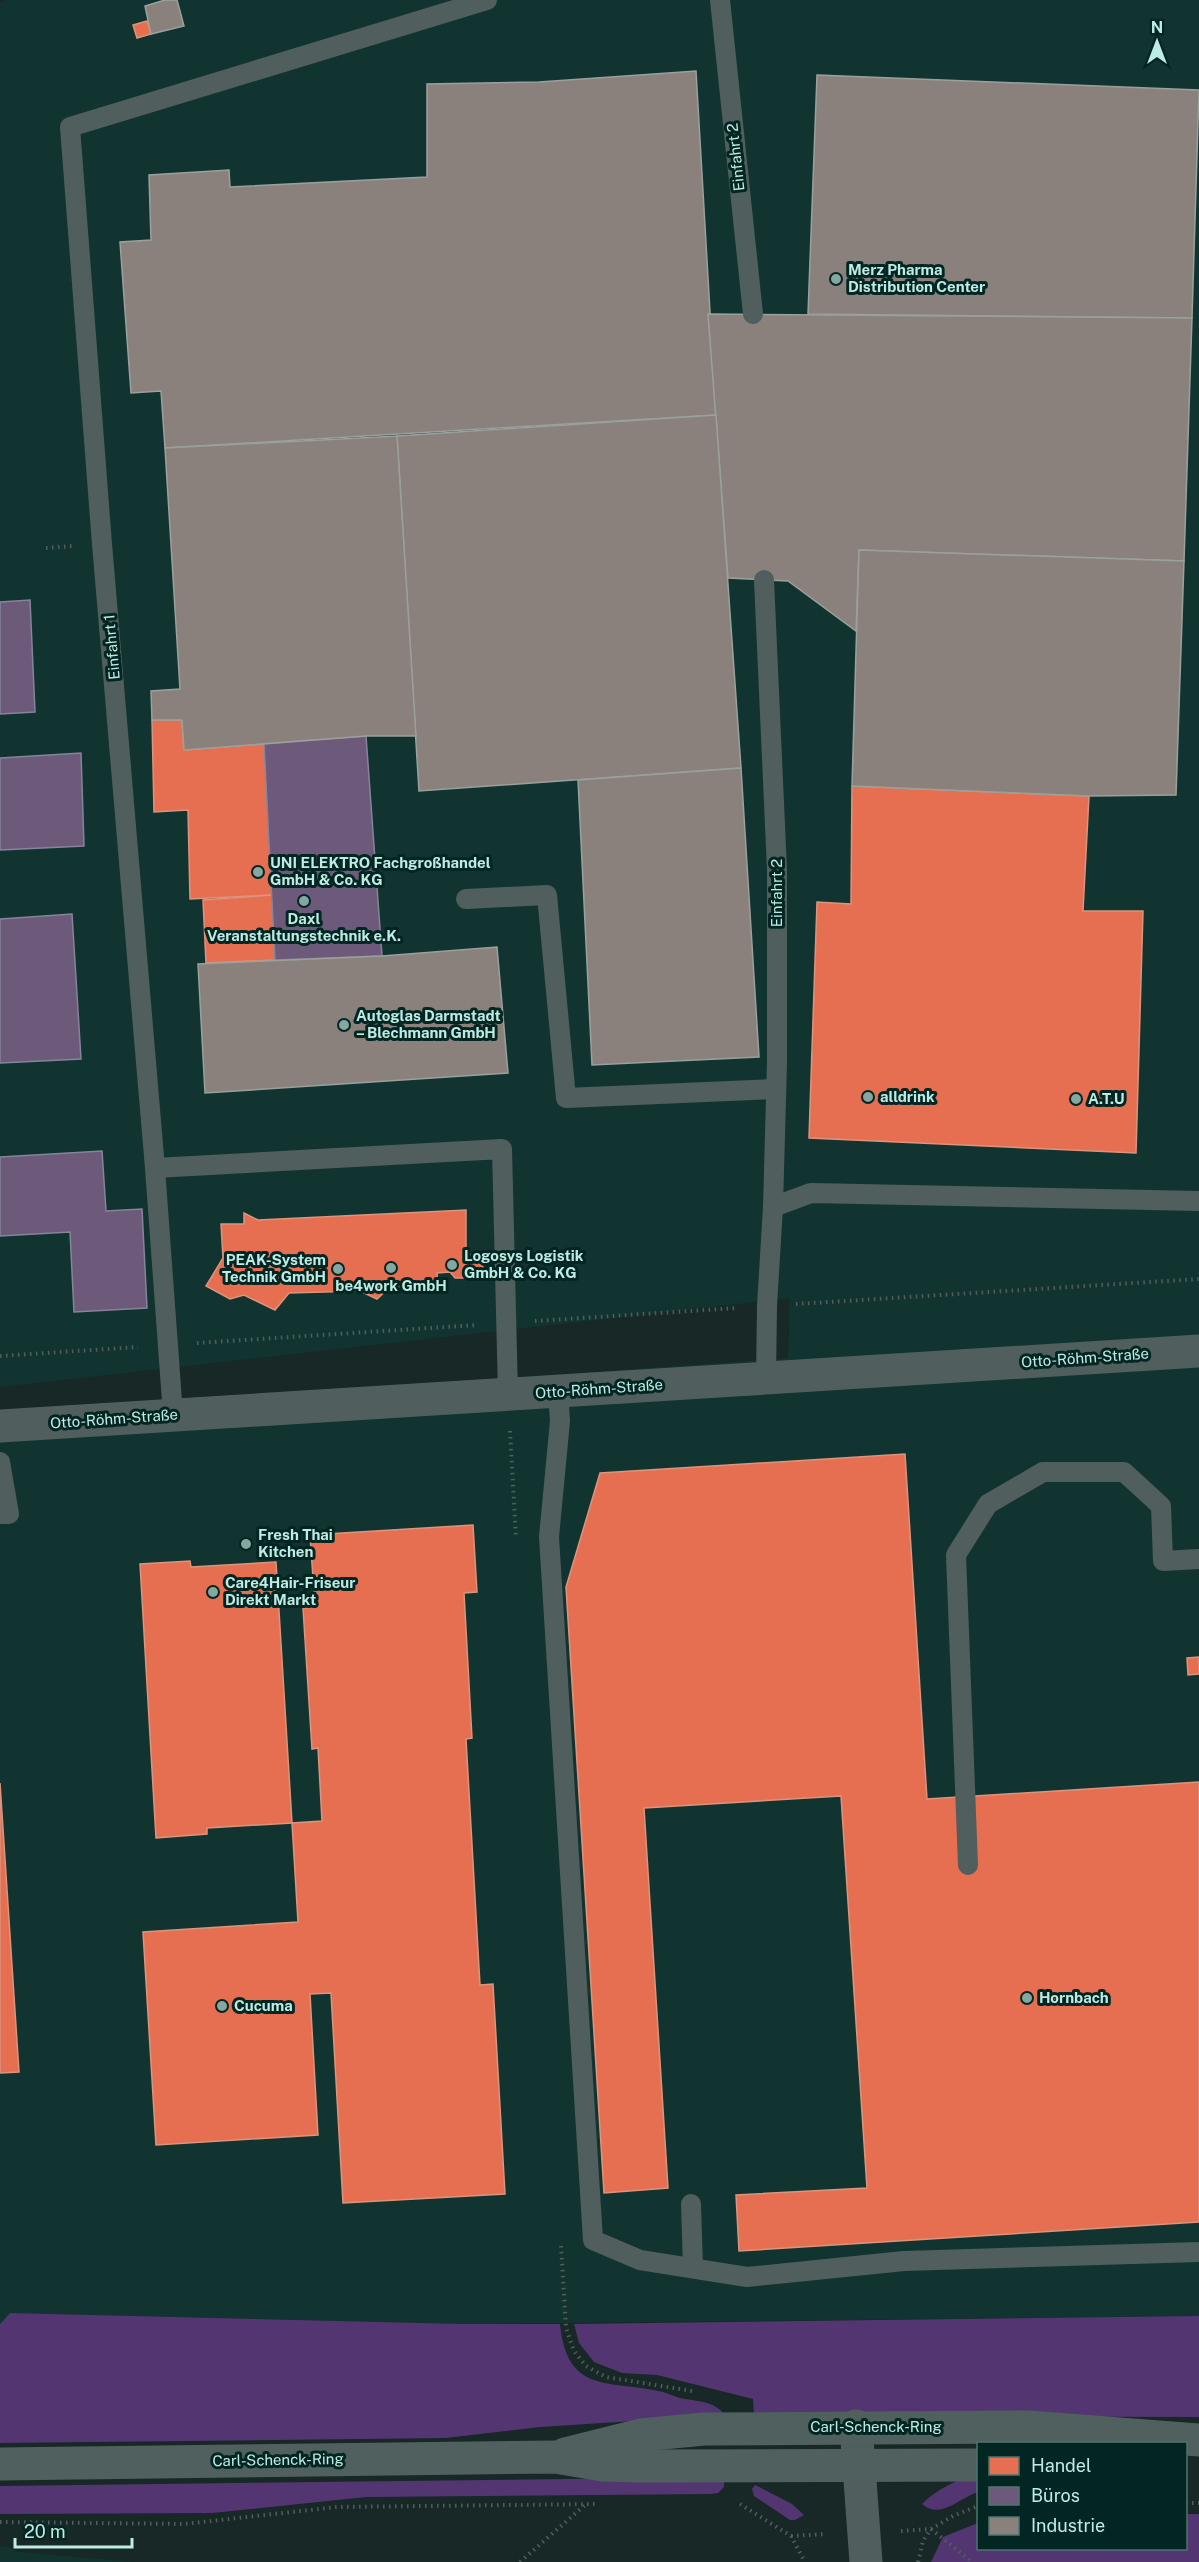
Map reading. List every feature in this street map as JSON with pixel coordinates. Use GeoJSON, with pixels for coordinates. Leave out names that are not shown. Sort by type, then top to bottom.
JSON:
{"type":"FeatureCollection","features":[{"type":"Feature","properties":{"kind":"main road","name":"Carl-Schenck-Ring"},"geometry":{"type":"LineString","coordinates":[[555,2457],[616,2440],[673,2431],[856,2426],[1028,2427],[1199,2440]]}},
{"type":"Feature","properties":{"kind":"main road","name":"Carl-Schenck-Ring"},"geometry":{"type":"LineString","coordinates":[[0,2464],[555,2457],[603,2464],[639,2466],[977,2465]]}},
{"type":"Feature","properties":{"kind":"street","name":"Otto-Röhm-Straße"},"geometry":{"type":"LineString","coordinates":[[0,1426],[1199,1351]]}},
{"type":"Feature","properties":{"kind":"street"},"geometry":{"type":"LineString","coordinates":[[856,2426],[866,2562]]}},
{"type":"Feature","properties":{"kind":"lane","name":"Einfahrt 1"},"geometry":{"type":"LineString","coordinates":[[173,1415],[70,127],[487,0]]}},
{"type":"Feature","properties":{"kind":"lane","name":"Einfahrt 2"},"geometry":{"type":"LineString","coordinates":[[720,0],[753,315]]}},
{"type":"Feature","properties":{"kind":"lane","name":"Einfahrt 2"},"geometry":{"type":"LineString","coordinates":[[764,580],[777,870],[776,1089],[766,1378]]}},
{"type":"Feature","properties":{"kind":"lane"},"geometry":{"type":"LineString","coordinates":[[466,899],[547,894],[566,1098],[776,1089]]}},
{"type":"Feature","properties":{"kind":"lane"},"geometry":{"type":"LineString","coordinates":[[155,1168],[502,1149],[508,1394]]}},
{"type":"Feature","properties":{"kind":"lane"},"geometry":{"type":"LineString","coordinates":[[773,1207],[811,1193],[1199,1201]]}},
{"type":"Feature","properties":{"kind":"lane"},"geometry":{"type":"LineString","coordinates":[[558,1391],[560,1421],[549,1537],[593,2240],[640,2260],[747,2277],[904,2261],[1199,2252]]}},
{"type":"Feature","properties":{"kind":"lane"},"geometry":{"type":"LineString","coordinates":[[0,1462],[9,1514],[0,1514]]}},
{"type":"Feature","properties":{"kind":"lane"},"geometry":{"type":"LineString","coordinates":[[968,1865],[956,1555],[988,1504],[1042,1472],[1124,1472],[1161,1506],[1163,1561],[1199,1559]]}},
{"type":"Feature","properties":{"kind":"lane"},"geometry":{"type":"LineString","coordinates":[[691,2204],[693,2268]]}},
{"type":"Feature","properties":{"kind":"path"},"geometry":{"type":"LineString","coordinates":[[0,1356],[1199,1279]]}},
{"type":"Feature","properties":{"kind":"path"},"geometry":{"type":"LineString","coordinates":[[739,2503],[791,2536],[805,2562]]}},
{"type":"Feature","properties":{"kind":"path"},"geometry":{"type":"LineString","coordinates":[[520,2562],[538,2549],[586,2504]]}},
{"type":"Feature","properties":{"kind":"path"},"geometry":{"type":"LineString","coordinates":[[0,2522],[184,2524],[337,2507],[609,2504]]}},
{"type":"Feature","properties":{"kind":"path"},"geometry":{"type":"LineString","coordinates":[[918,2562],[923,2541],[931,2529],[953,2516],[977,2506]]}},
{"type":"Feature","properties":{"kind":"path"},"geometry":{"type":"LineString","coordinates":[[907,2530],[931,2529],[972,2562]]}},
{"type":"Feature","properties":{"kind":"path"},"geometry":{"type":"LineString","coordinates":[[791,2536],[822,2534]]}},
{"type":"Feature","properties":{"kind":"shaded area"},"geometry":{"type":"Polygon","coordinates":[[[5,0],[1199,0],[1199,2316],[464,2324],[10,2313],[0,2324],[0,1414],[788,1358],[790,1298],[0,1387],[0,3],[5,0]]]}},
{"type":"Feature","properties":{"kind":"shaded area"},"geometry":{"type":"Polygon","coordinates":[[[10,2313],[464,2324],[560,2324],[564,2347],[571,2362],[581,2373],[593,2380],[705,2402],[726,2415],[540,2427],[446,2438],[0,2443],[0,2324],[10,2313]]]}},
{"type":"Feature","properties":{"kind":"shaded area"},"geometry":{"type":"Polygon","coordinates":[[[1199,2316],[1199,2417],[754,2416],[753,2399],[657,2375],[622,2373],[594,2362],[579,2343],[574,2324],[1199,2316]]]}},
{"type":"Feature","properties":{"kind":"shaded area"},"geometry":{"type":"Polygon","coordinates":[[[977,2475],[977,2492],[943,2509],[936,2510],[922,2504],[948,2485],[977,2475]]]}},
{"type":"Feature","properties":{"kind":"shaded area"},"geometry":{"type":"Polygon","coordinates":[[[724,2477],[724,2487],[718,2493],[711,2494],[366,2497],[212,2513],[0,2514],[0,2486],[724,2477]]]}},
{"type":"Feature","properties":{"kind":"shaded area"},"geometry":{"type":"Polygon","coordinates":[[[755,2485],[792,2504],[804,2515],[790,2520],[754,2496],[752,2489],[755,2485]]]}},
{"type":"Feature","properties":{"kind":"shaded area"},"geometry":{"type":"Polygon","coordinates":[[[1187,2514],[1199,2514],[1199,2562],[931,2562],[943,2537],[977,2523],[977,2550],[1187,2550],[1187,2514]]]}},
{"type":"Feature","properties":{"kind":"shaded area"},"geometry":{"type":"Polygon","coordinates":[[[0,2547],[9,2547],[18,2552],[133,2562],[0,2562],[0,2547]]]}},
{"type":"Feature","properties":{"kind":"building: Handel"},"geometry":{"type":"Polygon","coordinates":[[[147,21],[151,34],[137,38],[133,25],[147,21]]]}},
{"type":"Feature","properties":{"kind":"building: Handel"},"geometry":{"type":"Polygon","coordinates":[[[152,720],[182,720],[184,750],[264,744],[273,895],[190,899],[188,810],[154,812],[152,720]]]}},
{"type":"Feature","properties":{"kind":"building: Handel"},"geometry":{"type":"Polygon","coordinates":[[[852,786],[1089,796],[1083,911],[1143,911],[1136,1153],[809,1138],[817,902],[851,904],[852,786]]]}},
{"type":"Feature","properties":{"kind":"building: Handel"},"geometry":{"type":"Polygon","coordinates":[[[273,895],[275,960],[206,963],[203,900],[273,895]]]}},
{"type":"Feature","properties":{"kind":"building: Handel"},"geometry":{"type":"Polygon","coordinates":[[[466,1210],[466,1250],[483,1267],[473,1278],[455,1278],[450,1272],[437,1273],[438,1285],[390,1287],[377,1299],[360,1291],[289,1293],[275,1310],[244,1295],[230,1299],[206,1286],[223,1258],[221,1224],[244,1224],[244,1213],[258,1220],[466,1210]]]}},
{"type":"Feature","properties":{"kind":"building: Handel","name":"Hornbach"},"geometry":{"type":"Polygon","coordinates":[[[905,1454],[927,1799],[1199,1782],[1199,2222],[739,2251],[736,2195],[867,2188],[841,1796],[644,1808],[668,2188],[604,2193],[566,1587],[600,1473],[905,1454]]]}},
{"type":"Feature","properties":{"kind":"building: Handel"},"geometry":{"type":"Polygon","coordinates":[[[473,1525],[477,1592],[464,1593],[472,1738],[466,1739],[480,1985],[493,1984],[505,2194],[343,2203],[331,1993],[310,1994],[318,2135],[156,2145],[143,1932],[298,1922],[292,1823],[322,1821],[318,1748],[312,1749],[303,1608],[315,1607],[310,1535],[473,1525]]]}},
{"type":"Feature","properties":{"kind":"building: Handel"},"geometry":{"type":"Polygon","coordinates":[[[190,1561],[191,1567],[276,1562],[292,1823],[207,1828],[207,1834],[156,1838],[140,1564],[190,1561]]]}},
{"type":"Feature","properties":{"kind":"building: Handel"},"geometry":{"type":"Polygon","coordinates":[[[1199,1657],[1199,1674],[1188,1675],[1187,1658],[1199,1657]]]}},
{"type":"Feature","properties":{"kind":"building: Handel"},"geometry":{"type":"Polygon","coordinates":[[[0,1783],[19,2072],[0,2073],[0,1783]]]}},
{"type":"Feature","properties":{"kind":"building: Büros"},"geometry":{"type":"Polygon","coordinates":[[[30,600],[35,712],[0,714],[0,602],[30,600]]]}},
{"type":"Feature","properties":{"kind":"building: Büros"},"geometry":{"type":"Polygon","coordinates":[[[366,736],[382,956],[275,960],[264,744],[366,736]]]}},
{"type":"Feature","properties":{"kind":"building: Büros"},"geometry":{"type":"Polygon","coordinates":[[[81,753],[84,846],[0,850],[0,758],[81,753]]]}},
{"type":"Feature","properties":{"kind":"building: Büros"},"geometry":{"type":"Polygon","coordinates":[[[72,914],[81,1059],[0,1063],[0,919],[72,914]]]}},
{"type":"Feature","properties":{"kind":"building: Büros"},"geometry":{"type":"Polygon","coordinates":[[[102,1151],[106,1211],[142,1209],[147,1308],[74,1312],[70,1232],[0,1236],[0,1157],[102,1151]]]}},
{"type":"Feature","properties":{"kind":"building: Industrie"},"geometry":{"type":"Polygon","coordinates":[[[165,0],[177,0],[184,26],[151,34],[145,6],[165,0]]]}},
{"type":"Feature","properties":{"kind":"building: Industrie"},"geometry":{"type":"Polygon","coordinates":[[[696,71],[716,415],[165,448],[161,391],[131,393],[120,242],[151,240],[149,175],[229,170],[230,187],[427,177],[427,84],[539,82],[696,71]]]}},
{"type":"Feature","properties":{"kind":"building: Industrie"},"geometry":{"type":"Polygon","coordinates":[[[817,75],[1199,90],[1192,318],[808,314],[817,75]]]}},
{"type":"Feature","properties":{"kind":"building: Industrie"},"geometry":{"type":"Polygon","coordinates":[[[708,314],[1192,318],[1184,561],[859,550],[856,631],[788,581],[728,578],[708,314]]]}},
{"type":"Feature","properties":{"kind":"building: Industrie"},"geometry":{"type":"Polygon","coordinates":[[[716,415],[741,768],[419,791],[397,436],[716,415]]]}},
{"type":"Feature","properties":{"kind":"building: Industrie"},"geometry":{"type":"Polygon","coordinates":[[[397,436],[416,736],[366,736],[184,750],[182,720],[152,720],[151,691],[180,689],[165,448],[397,436]]]}},
{"type":"Feature","properties":{"kind":"building: Industrie"},"geometry":{"type":"Polygon","coordinates":[[[859,550],[1184,561],[1176,795],[1089,796],[852,786],[859,550]]]}},
{"type":"Feature","properties":{"kind":"building: Industrie"},"geometry":{"type":"Polygon","coordinates":[[[741,768],[759,1057],[592,1065],[578,780],[741,768]]]}},
{"type":"Feature","properties":{"kind":"building: Industrie"},"geometry":{"type":"Polygon","coordinates":[[[497,947],[508,1073],[205,1093],[198,964],[382,956],[497,947]]]}},
{"type":"Feature","properties":{"kind":"place","name":"Merz Pharma Distribution Center"},"geometry":{"type":"Point","coordinates":[836,279]}},
{"type":"Feature","properties":{"kind":"place","name":"UNI ELEKTRO Fachgroßhandel GmbH & Co. KG"},"geometry":{"type":"Point","coordinates":[258,872]}},
{"type":"Feature","properties":{"kind":"place","name":"Daxl Veranstaltungstechnik e.K."},"geometry":{"type":"Point","coordinates":[304,901]}},
{"type":"Feature","properties":{"kind":"place","name":"Autoglas Darmstadt – Blechmann GmbH"},"geometry":{"type":"Point","coordinates":[344,1025]}},
{"type":"Feature","properties":{"kind":"place","name":"alldrink"},"geometry":{"type":"Point","coordinates":[868,1097]}},
{"type":"Feature","properties":{"kind":"place","name":"A.T.U"},"geometry":{"type":"Point","coordinates":[1076,1099]}},
{"type":"Feature","properties":{"kind":"place","name":"Logosys Logistik GmbH & Co. KG"},"geometry":{"type":"Point","coordinates":[452,1265]}},
{"type":"Feature","properties":{"kind":"place","name":"be4work GmbH"},"geometry":{"type":"Point","coordinates":[391,1268]}},
{"type":"Feature","properties":{"kind":"place","name":"PEAK-System Technik GmbH"},"geometry":{"type":"Point","coordinates":[338,1269]}},
{"type":"Feature","properties":{"kind":"place","name":"Fresh Thai Kitchen"},"geometry":{"type":"Point","coordinates":[246,1544]}},
{"type":"Feature","properties":{"kind":"place","name":"Care4Hair-Friseur Direkt Markt"},"geometry":{"type":"Point","coordinates":[213,1592]}},
{"type":"Feature","properties":{"kind":"place","name":"Hornbach"},"geometry":{"type":"Point","coordinates":[1027,1998]}},
{"type":"Feature","properties":{"kind":"place","name":"Cucuma"},"geometry":{"type":"Point","coordinates":[222,2006]}}]}
